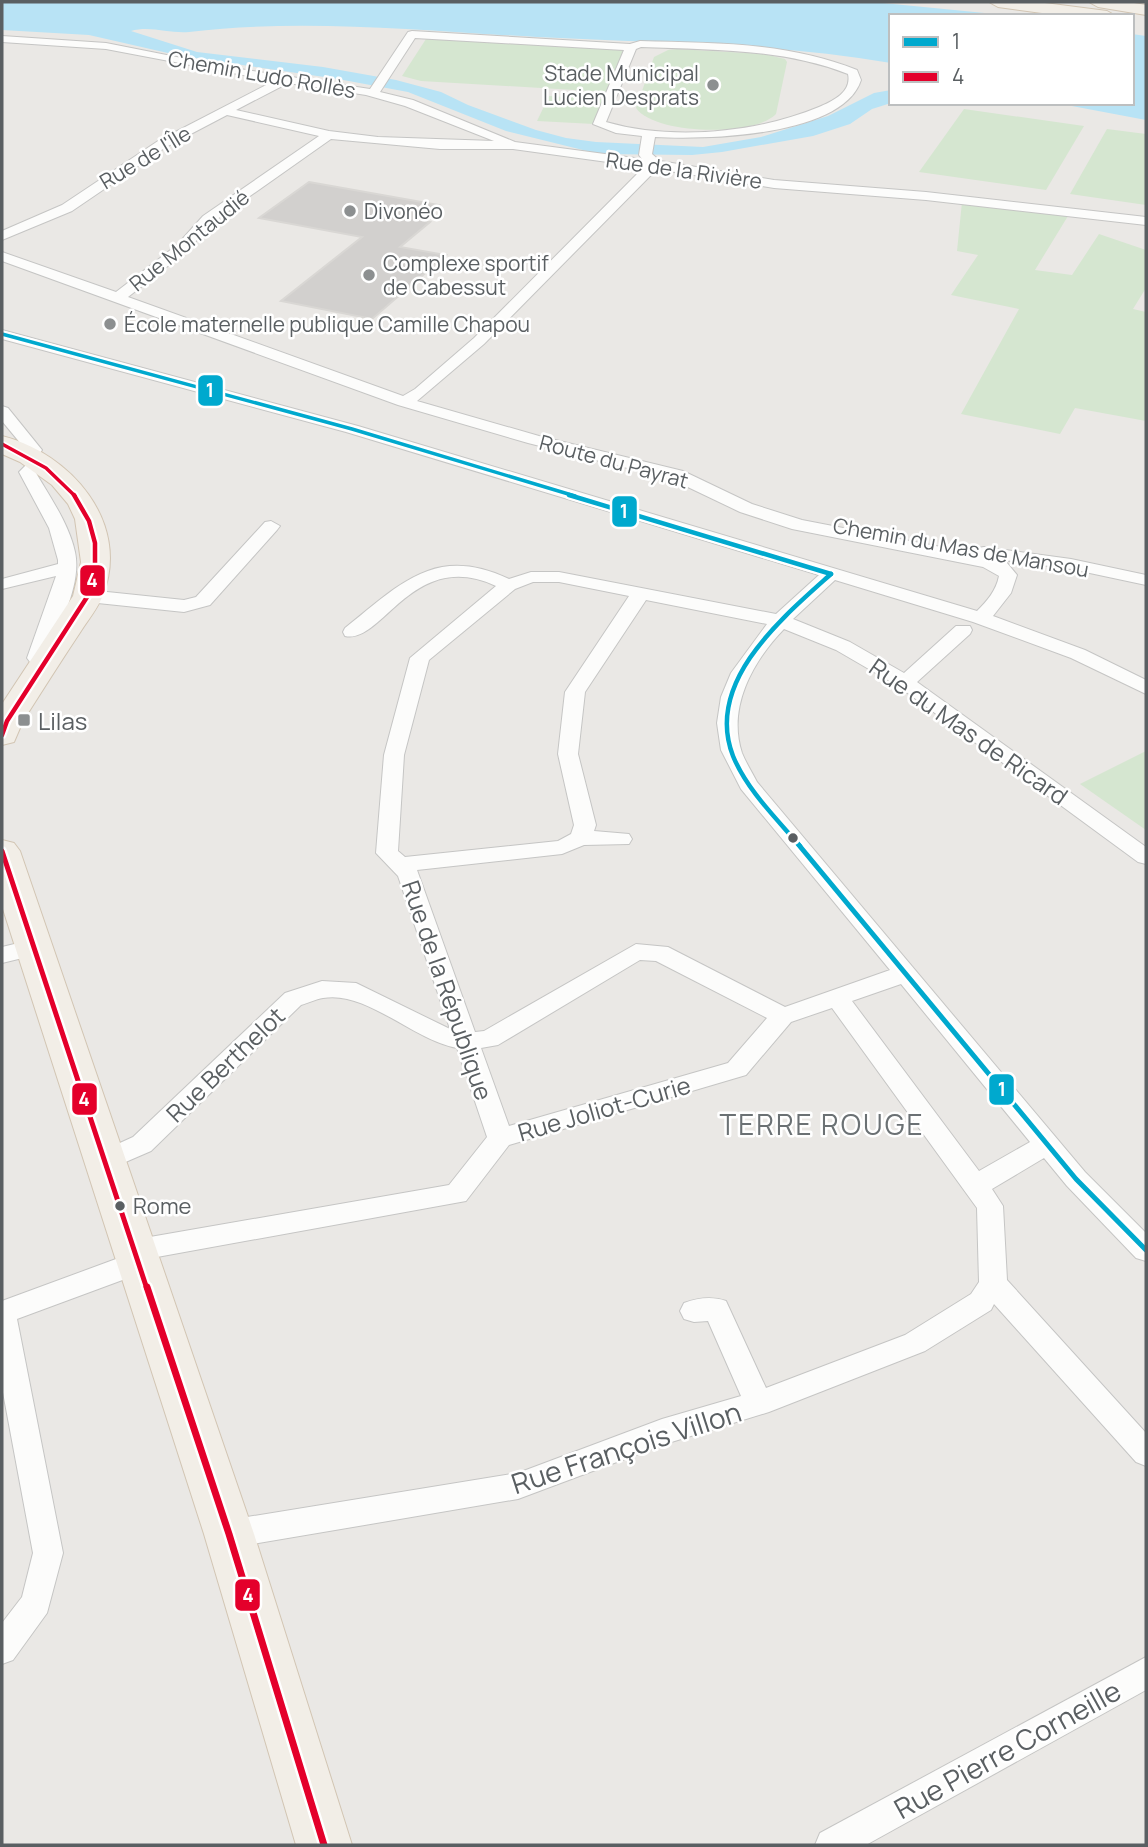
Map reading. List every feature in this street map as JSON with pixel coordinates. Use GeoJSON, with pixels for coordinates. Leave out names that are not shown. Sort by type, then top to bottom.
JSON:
{"type":"FeatureCollection","features":[{"type":"Feature","properties":{"kind":"main road"},"geometry":{"type":"LineString","coordinates":[[998,2],[1091,14]]}},
{"type":"Feature","properties":{"kind":"main road"},"geometry":{"type":"LineString","coordinates":[[1098,2],[1146,10]]}},
{"type":"Feature","properties":{"kind":"main road"},"geometry":{"type":"LineString","coordinates":[[2,444],[35,459],[62,478],[89,519],[96,562],[88,596],[2,735]]}},
{"type":"Feature","properties":{"kind":"main road"},"geometry":{"type":"LineString","coordinates":[[2,852],[18,951],[76,1079],[107,1160],[136,1259],[229,1534],[324,1845]]}},
{"type":"Feature","properties":{"kind":"street"},"geometry":{"type":"LineString","coordinates":[[375,91],[412,34],[631,47],[640,44],[712,47],[809,55],[853,72],[855,80],[849,95],[836,104],[768,130],[649,148],[616,129],[599,124],[631,47]]}},
{"type":"Feature","properties":{"kind":"street","name":"Chemin Ludo Rollès"},"geometry":{"type":"LineString","coordinates":[[2,40],[106,46],[228,70],[375,91],[513,145]]}},
{"type":"Feature","properties":{"kind":"street","name":"Rue de l'Île"},"geometry":{"type":"LineString","coordinates":[[2,236],[66,208],[162,144],[289,78]]}},
{"type":"Feature","properties":{"kind":"street","name":"Rue de la Rivière"},"geometry":{"type":"LineString","coordinates":[[224,111],[329,135],[440,145],[513,145],[553,153],[649,148],[774,184],[926,195],[1146,221]]}},
{"type":"Feature","properties":{"kind":"street","name":"Rue Montaudié"},"geometry":{"type":"LineString","coordinates":[[119,297],[182,248],[208,219],[329,135]]}},
{"type":"Feature","properties":{"kind":"street"},"geometry":{"type":"LineString","coordinates":[[404,402],[421,392],[479,341],[649,148]]}},
{"type":"Feature","properties":{"kind":"street","name":"Route du Payrat"},"geometry":{"type":"LineString","coordinates":[[2,256],[404,402],[534,440],[677,475],[746,508],[798,525],[988,562],[1008,575],[1007,583],[985,614]]}},
{"type":"Feature","properties":{"kind":"street"},"geometry":{"type":"LineString","coordinates":[[2,334],[352,429],[831,574],[985,614],[1078,654],[1146,688]]}},
{"type":"Feature","properties":{"kind":"street"},"geometry":{"type":"LineString","coordinates":[[4,412],[34,450],[35,459],[27,472],[55,524],[68,558],[58,601],[37,657],[48,658]]}},
{"type":"Feature","properties":{"kind":"street","name":"Chemin du Mas de Mansou"},"geometry":{"type":"LineString","coordinates":[[775,517],[1071,564],[1146,580]]}},
{"type":"Feature","properties":{"kind":"street"},"geometry":{"type":"LineString","coordinates":[[88,596],[184,606],[203,601],[271,526]]}},
{"type":"Feature","properties":{"kind":"street"},"geometry":{"type":"LineString","coordinates":[[2,584],[65,568]]}},
{"type":"Feature","properties":{"kind":"street"},"geometry":{"type":"LineString","coordinates":[[352,632],[427,575],[448,571],[474,571],[509,585]]}},
{"type":"Feature","properties":{"kind":"street"},"geometry":{"type":"LineString","coordinates":[[831,574],[781,621],[759,645],[740,673],[727,712],[732,751],[748,784],[1076,1179],[1146,1250]]}},
{"type":"Feature","properties":{"kind":"street","name":"Rue de la République"},"geometry":{"type":"LineString","coordinates":[[499,1138],[408,873],[387,853],[394,755],[420,658],[509,585],[531,577],[559,577],[781,621]]}},
{"type":"Feature","properties":{"kind":"street"},"geometry":{"type":"LineString","coordinates":[[580,838],[585,825],[569,754],[575,692],[641,593]]}},
{"type":"Feature","properties":{"kind":"street","name":"Rue du Mas de Ricard"},"geometry":{"type":"LineString","coordinates":[[781,621],[843,646],[905,682],[1146,857]]}},
{"type":"Feature","properties":{"kind":"street"},"geometry":{"type":"LineString","coordinates":[[905,682],[963,630]]}},
{"type":"Feature","properties":{"kind":"street"},"geometry":{"type":"LineString","coordinates":[[400,865],[562,847],[580,838],[621,839]]}},
{"type":"Feature","properties":{"kind":"street"},"geometry":{"type":"LineString","coordinates":[[467,1041],[489,1039],[636,952],[660,953],[783,1016]]}},
{"type":"Feature","properties":{"kind":"street","name":"Rue Joliot-Curie"},"geometry":{"type":"LineString","coordinates":[[2,1313],[125,1267],[150,1248],[457,1194],[499,1138],[737,1069],[783,1016],[907,973]]}},
{"type":"Feature","properties":{"kind":"street","name":"Rue Berthelot"},"geometry":{"type":"LineString","coordinates":[[107,1160],[142,1144],[293,999],[322,989],[356,991],[444,1037],[467,1041]]}},
{"type":"Feature","properties":{"kind":"street"},"geometry":{"type":"LineString","coordinates":[[837,997],[990,1206],[993,1284],[1146,1453]]}},
{"type":"Feature","properties":{"kind":"street"},"geometry":{"type":"LineString","coordinates":[[975,1186],[1047,1144]]}},
{"type":"Feature","properties":{"kind":"street","name":"Rue François Villon"},"geometry":{"type":"LineString","coordinates":[[229,1534],[518,1486],[662,1432],[759,1403],[915,1343],[981,1302],[993,1284]]}},
{"type":"Feature","properties":{"kind":"street"},"geometry":{"type":"LineString","coordinates":[[694,1311],[716,1309],[759,1403]]}},
{"type":"Feature","properties":{"kind":"street"},"geometry":{"type":"LineString","coordinates":[[2,1313],[48,1553],[36,1604],[2,1649]]}},
{"type":"Feature","properties":{"kind":"street","name":"Rue Pierre Corneille"},"geometry":{"type":"LineString","coordinates":[[832,1845],[1146,1673]]}},
{"type":"Feature","properties":{"kind":"green space"},"geometry":{"type":"Polygon","coordinates":[[[426,39],[626,49],[608,92],[421,81],[402,76],[426,39]]]}},
{"type":"Feature","properties":{"kind":"green space","name":"Stade Municipal Lucien Desprats"},"geometry":{"type":"Polygon","coordinates":[[[677,49],[764,54],[785,59],[787,62],[776,114],[748,127],[705,130],[663,124],[647,117],[636,108],[654,57],[677,49]]]}},
{"type":"Feature","properties":{"kind":"green space"},"geometry":{"type":"Polygon","coordinates":[[[549,96],[604,99],[594,124],[537,121],[549,96]]]}},
{"type":"Feature","properties":{"kind":"green space"},"geometry":{"type":"Polygon","coordinates":[[[964,109],[1084,126],[1046,190],[919,172],[964,109]]]}},
{"type":"Feature","properties":{"kind":"green space"},"geometry":{"type":"Polygon","coordinates":[[[1107,129],[1146,134],[1146,205],[1070,194],[1107,129]]]}},
{"type":"Feature","properties":{"kind":"green space"},"geometry":{"type":"Polygon","coordinates":[[[962,202],[1068,216],[1035,270],[1072,275],[1099,234],[1146,250],[1146,288],[1133,309],[1146,312],[1146,421],[1075,408],[1060,434],[961,414],[1019,309],[951,295],[978,255],[957,251],[962,202]]]}},
{"type":"Feature","properties":{"kind":"green space"},"geometry":{"type":"Polygon","coordinates":[[[1146,751],[1146,830],[1080,784],[1146,751]]]}},
{"type":"Feature","properties":{"kind":"water"},"geometry":{"type":"Polygon","coordinates":[[[2,2],[873,2],[995,14],[889,14],[889,63],[759,48],[363,27],[276,26],[182,32],[145,29],[131,31],[197,52],[323,67],[396,80],[441,92],[536,130],[596,142],[703,147],[761,137],[828,116],[874,93],[889,90],[889,104],[872,109],[850,124],[813,136],[692,155],[599,154],[506,131],[408,92],[181,56],[89,35],[2,30],[2,2]]]}},
{"type":"Feature","properties":{"kind":"water"},"geometry":{"type":"Polygon","coordinates":[[[1134,34],[1146,36],[1146,120],[1067,105],[1134,105],[1134,34]]]}},
{"type":"Feature","properties":{"kind":"building"},"geometry":{"type":"Polygon","coordinates":[[[309,182],[439,205],[420,220],[430,222],[400,247],[446,255],[372,319],[281,301],[362,237],[259,218],[309,182]]]}},
{"type":"Feature","properties":{"kind":"transit line","name":"1"},"geometry":{"type":"LineString","coordinates":[[2,334],[352,429],[831,574]]}},
{"type":"Feature","properties":{"kind":"transit line","name":"4"},"geometry":{"type":"LineString","coordinates":[[2,444],[46,468],[64,484],[79,501],[89,521],[95,543],[95,567],[87,599],[7,721],[2,735]]}},
{"type":"Feature","properties":{"kind":"transit line","name":"1"},"geometry":{"type":"LineString","coordinates":[[831,574],[773,629],[755,650],[741,673],[731,697],[728,723],[734,759],[748,784],[1076,1179],[1146,1250]]}},
{"type":"Feature","properties":{"kind":"transit line","name":"4"},"geometry":{"type":"LineString","coordinates":[[2,851],[229,1534],[324,1845]]}},
{"type":"Feature","properties":{"kind":"place","name":"Stade Municipal Lucien Desprats"},"geometry":{"type":"Point","coordinates":[713,85]}},
{"type":"Feature","properties":{"kind":"place","name":"Divonéo"},"geometry":{"type":"Point","coordinates":[350,211]}},
{"type":"Feature","properties":{"kind":"place","name":"Complexe sportif de Cabessut"},"geometry":{"type":"Point","coordinates":[369,275]}},
{"type":"Feature","properties":{"kind":"place","name":"École maternelle publique Camille Chapou"},"geometry":{"type":"Point","coordinates":[110,324]}},
{"type":"Feature","properties":{"kind":"place","name":"Lilas"},"geometry":{"type":"Point","coordinates":[24,720]}},
{"type":"Feature","properties":{"kind":"place","name":"Rome"},"geometry":{"type":"Point","coordinates":[120,1206]}},
{"type":"Feature","properties":{"kind":"district","name":"TERRE ROUGE"},"geometry":{"type":"Point","coordinates":[822,1124]}}]}
